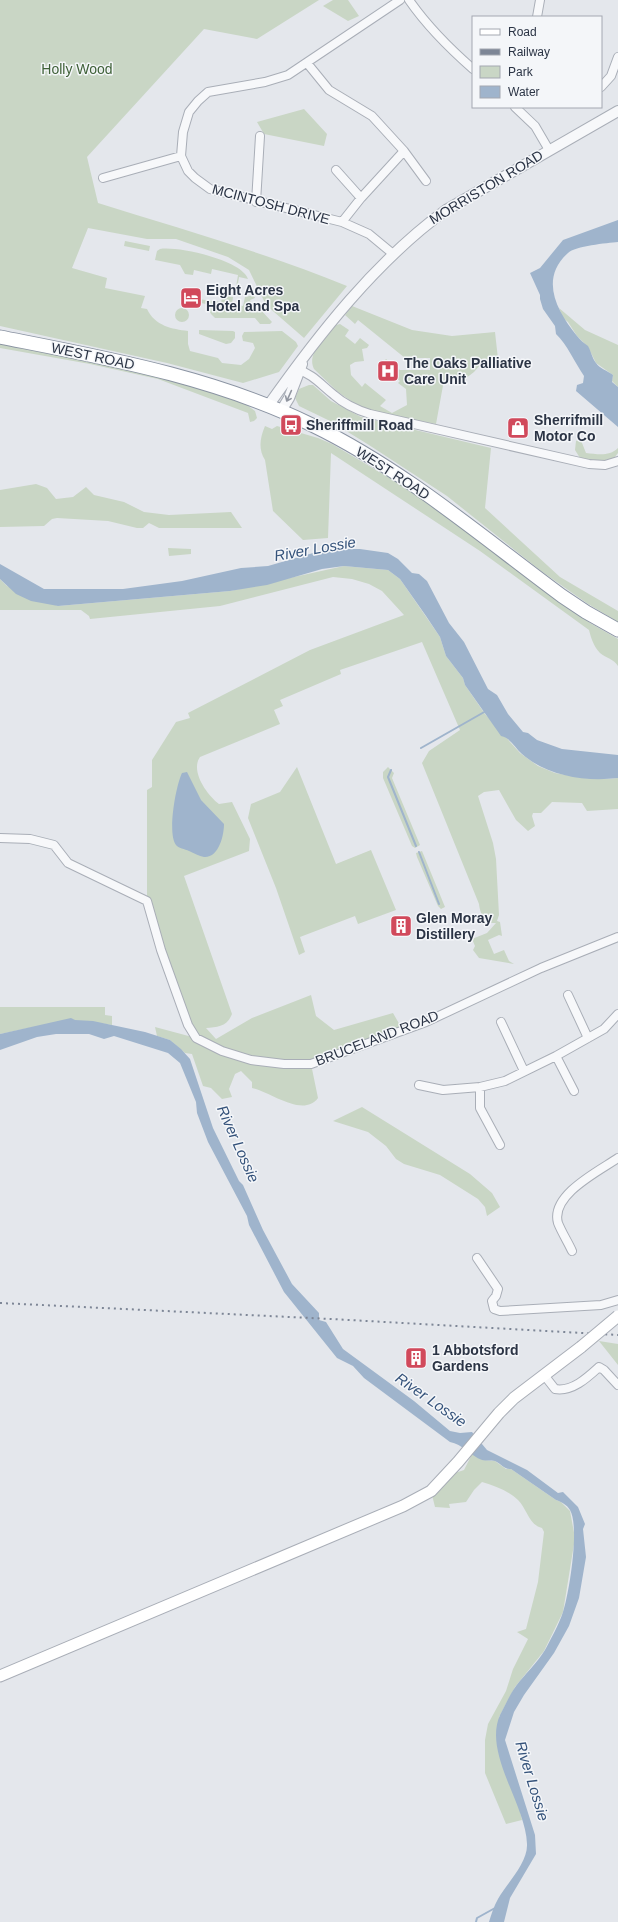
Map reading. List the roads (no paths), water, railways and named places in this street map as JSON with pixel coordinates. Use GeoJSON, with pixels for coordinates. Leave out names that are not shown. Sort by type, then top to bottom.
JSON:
{"type":"FeatureCollection","features":[{"type":"Feature","properties":{"kind":"highway","name":"WEST ROAD"},"geometry":{"type":"LineString","coordinates":[[0,337],[165,371],[268,406],[332,435],[391,470],[444,507],[562,596],[618,630]]}},
{"type":"Feature","properties":{"kind":"main road"},"geometry":{"type":"LineString","coordinates":[[0,1676],[403,1506],[431,1492],[458,1462],[486,1427],[514,1398],[581,1347],[618,1316]]}},
{"type":"Feature","properties":{"kind":"street"},"geometry":{"type":"LineString","coordinates":[[103,178],[181,156],[183,132],[189,112],[208,92],[265,82],[288,75],[400,0]]}},
{"type":"Feature","properties":{"kind":"street"},"geometry":{"type":"LineString","coordinates":[[409,0],[427,25],[447,46],[472,68]]}},
{"type":"Feature","properties":{"kind":"street"},"geometry":{"type":"LineString","coordinates":[[537,16],[540,0]]}},
{"type":"Feature","properties":{"kind":"street"},"geometry":{"type":"LineString","coordinates":[[602,86],[611,76],[618,57]]}},
{"type":"Feature","properties":{"kind":"street"},"geometry":{"type":"LineString","coordinates":[[307,63],[329,90],[372,116],[404,151],[426,181]]}},
{"type":"Feature","properties":{"kind":"street"},"geometry":{"type":"LineString","coordinates":[[516,108],[535,126],[549,150]]}},
{"type":"Feature","properties":{"kind":"street","name":"MORRISTON ROAD"},"geometry":{"type":"LineString","coordinates":[[268,406],[306,355],[358,291],[392,253],[422,227],[446,210],[618,111]]}},
{"type":"Feature","properties":{"kind":"street"},"geometry":{"type":"LineString","coordinates":[[256,202],[260,136]]}},
{"type":"Feature","properties":{"kind":"street"},"geometry":{"type":"LineString","coordinates":[[342,222],[361,198],[389,170],[404,151]]}},
{"type":"Feature","properties":{"kind":"street","name":"MCINTOSH DRIVE"},"geometry":{"type":"LineString","coordinates":[[181,156],[188,171],[210,189],[256,202],[342,222],[369,234],[392,253]]}},
{"type":"Feature","properties":{"kind":"street"},"geometry":{"type":"LineString","coordinates":[[336,170],[361,198]]}},
{"type":"Feature","properties":{"kind":"street"},"geometry":{"type":"LineString","coordinates":[[297,369],[316,378],[340,400],[361,412],[589,464],[604,465],[618,461]]}},
{"type":"Feature","properties":{"kind":"street","name":"MORRISTON ROAD"},"geometry":{"type":"LineString","coordinates":[[281,411],[289,398],[297,369]]}},
{"type":"Feature","properties":{"kind":"street","name":"BRUCELAND ROAD"},"geometry":{"type":"LineString","coordinates":[[0,838],[30,840],[54,845],[68,863],[147,902],[161,950],[188,1025],[196,1038],[222,1051],[252,1060],[284,1064],[311,1064],[426,1022],[541,968],[618,937]]}},
{"type":"Feature","properties":{"kind":"street"},"geometry":{"type":"LineString","coordinates":[[568,995],[588,1038]]}},
{"type":"Feature","properties":{"kind":"street"},"geometry":{"type":"LineString","coordinates":[[419,1085],[442,1090],[480,1087],[505,1081],[556,1056],[604,1029],[618,1014]]}},
{"type":"Feature","properties":{"kind":"street"},"geometry":{"type":"LineString","coordinates":[[501,1022],[524,1071]]}},
{"type":"Feature","properties":{"kind":"street"},"geometry":{"type":"LineString","coordinates":[[556,1056],[574,1091]]}},
{"type":"Feature","properties":{"kind":"street"},"geometry":{"type":"LineString","coordinates":[[480,1087],[480,1108],[500,1145]]}},
{"type":"Feature","properties":{"kind":"street"},"geometry":{"type":"LineString","coordinates":[[572,1251],[558,1222],[558,1209],[563,1199],[575,1187],[618,1158]]}},
{"type":"Feature","properties":{"kind":"street"},"geometry":{"type":"LineString","coordinates":[[477,1258],[498,1289],[496,1296],[492,1301],[494,1309],[500,1311],[600,1305],[618,1300]]}},
{"type":"Feature","properties":{"kind":"street"},"geometry":{"type":"LineString","coordinates":[[544,1375],[555,1389],[564,1391],[584,1380],[599,1367],[604,1370],[618,1385]]}},
{"type":"Feature","properties":{"kind":"water"},"geometry":{"type":"Polygon","coordinates":[[[618,220],[618,242],[577,248],[568,253],[559,263],[554,273],[553,284],[554,295],[563,316],[579,339],[588,346],[597,365],[613,375],[612,382],[618,387],[618,427],[576,391],[577,385],[583,383],[584,376],[567,348],[556,334],[555,326],[543,309],[540,295],[530,273],[540,268],[563,240],[618,220]]]}},
{"type":"Feature","properties":{"kind":"water"},"geometry":{"type":"Polygon","coordinates":[[[327,549],[360,549],[388,553],[398,559],[412,573],[419,574],[427,581],[449,623],[464,642],[488,689],[497,695],[508,714],[523,732],[528,733],[537,740],[562,749],[618,755],[618,778],[580,778],[567,776],[543,768],[532,762],[510,741],[501,736],[465,685],[463,678],[446,656],[440,637],[426,616],[400,579],[388,570],[344,566],[322,569],[267,585],[230,591],[58,606],[31,601],[16,594],[0,579],[0,564],[44,589],[123,589],[182,581],[241,568],[268,566],[327,549]]]}},
{"type":"Feature","properties":{"kind":"water"},"geometry":{"type":"Polygon","coordinates":[[[187,772],[201,800],[224,824],[220,845],[213,854],[209,856],[202,857],[178,847],[173,839],[172,821],[177,788],[182,773],[187,772]]]}},
{"type":"Feature","properties":{"kind":"water"},"geometry":{"type":"Polygon","coordinates":[[[71,1018],[75,1020],[93,1021],[145,1032],[170,1040],[181,1049],[190,1059],[213,1128],[239,1181],[243,1185],[263,1230],[292,1284],[319,1313],[319,1320],[326,1322],[343,1349],[414,1401],[450,1431],[460,1433],[472,1432],[487,1450],[527,1470],[558,1493],[563,1492],[578,1507],[585,1524],[583,1529],[586,1557],[579,1598],[569,1626],[554,1653],[524,1695],[514,1712],[505,1740],[535,1835],[536,1854],[510,1898],[504,1922],[489,1922],[498,1899],[521,1866],[527,1844],[525,1829],[520,1813],[501,1762],[497,1746],[496,1730],[500,1715],[512,1693],[545,1650],[563,1612],[568,1591],[574,1545],[573,1519],[570,1510],[564,1504],[511,1469],[504,1467],[495,1461],[482,1460],[459,1445],[450,1442],[364,1378],[353,1366],[337,1358],[284,1292],[249,1225],[247,1216],[208,1142],[197,1113],[196,1102],[180,1063],[168,1053],[114,1036],[104,1039],[89,1034],[56,1034],[37,1037],[0,1050],[0,1034],[71,1018]]]}},
{"type":"Feature","properties":{"kind":"waterway"},"geometry":{"type":"LineString","coordinates":[[421,748],[486,711]]}},
{"type":"Feature","properties":{"kind":"waterway"},"geometry":{"type":"LineString","coordinates":[[391,770],[388,777],[416,846]]}},
{"type":"Feature","properties":{"kind":"waterway"},"geometry":{"type":"LineString","coordinates":[[419,852],[439,904]]}},
{"type":"Feature","properties":{"kind":"waterway"},"geometry":{"type":"LineString","coordinates":[[476,1922],[477,1918],[495,1908]]}},
{"type":"Feature","properties":{"kind":"railway"},"geometry":{"type":"LineString","coordinates":[[0,1303],[618,1335]]}},
{"type":"Feature","properties":{"kind":"place","name":"Eight Acres Hotel and Spa"},"geometry":{"type":"Point","coordinates":[191,298]}},
{"type":"Feature","properties":{"kind":"place","name":"The Oaks Palliative Care Unit"},"geometry":{"type":"Point","coordinates":[388,371]}},
{"type":"Feature","properties":{"kind":"place","name":"Sheriffmill Road"},"geometry":{"type":"Point","coordinates":[291,425]}},
{"type":"Feature","properties":{"kind":"place","name":"Sherrifmill Motor Co"},"geometry":{"type":"Point","coordinates":[518,428]}},
{"type":"Feature","properties":{"kind":"place","name":"Glen Moray Distillery"},"geometry":{"type":"Point","coordinates":[401,926]}},
{"type":"Feature","properties":{"kind":"place","name":"1 Abbotsford Gardens"},"geometry":{"type":"Point","coordinates":[416,1358]}},
{"type":"Feature","properties":{"kind":"park label","name":"Holly Wood"},"geometry":{"type":"Point","coordinates":[77,69]}},
{"type":"Feature","properties":{"kind":"water label","name":"River Lossie"},"geometry":{"type":"Point","coordinates":[315,549]}},
{"type":"Feature","properties":{"kind":"water label","name":"River Lossie"},"geometry":{"type":"Point","coordinates":[238,1144]}},
{"type":"Feature","properties":{"kind":"water label","name":"River Lossie"},"geometry":{"type":"Point","coordinates":[431,1400]}},
{"type":"Feature","properties":{"kind":"water label","name":"River Lossie"},"geometry":{"type":"Point","coordinates":[532,1781]}}]}
